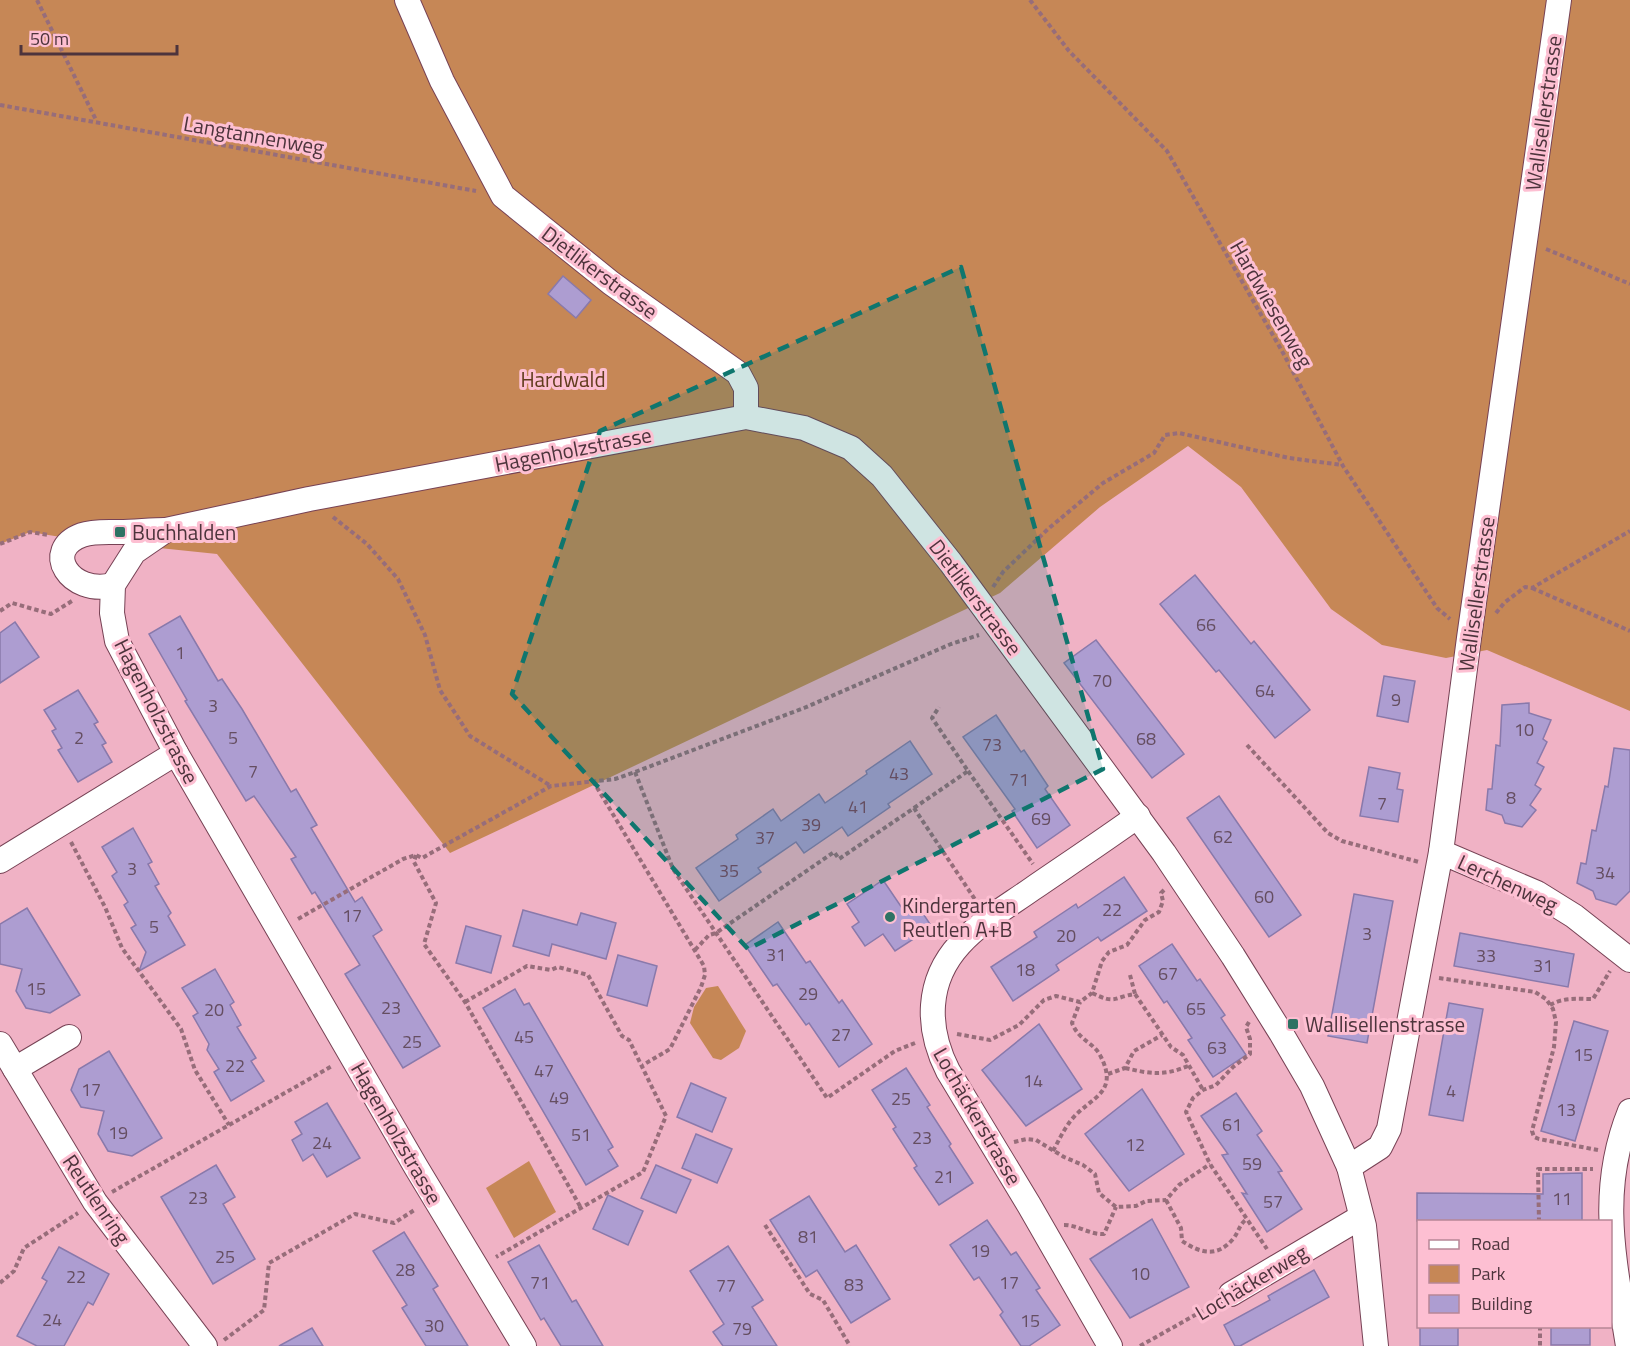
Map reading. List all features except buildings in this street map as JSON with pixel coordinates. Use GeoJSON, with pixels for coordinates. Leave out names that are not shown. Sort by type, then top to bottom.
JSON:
{"type":"FeatureCollection","features":[{"type":"Feature","properties":{"kind":"street","name":"Dietlikerstrasse"},"geometry":{"type":"LineString","coordinates":[[407,0],[442,81],[503,196],[611,283],[738,373],[746,388],[746,417],[804,428],[851,448],[882,476],[979,601],[1137,816],[1233,956],[1281,1033],[1312,1086],[1349,1167],[1364,1226],[1376,1346]]}},
{"type":"Feature","properties":{"kind":"street","name":"Wallisellerstrasse"},"geometry":{"type":"LineString","coordinates":[[1349,1167],[1380,1147],[1389,1129],[1441,852],[1558,0]]}},
{"type":"Feature","properties":{"kind":"street","name":"Hagenholzstrasse"},"geometry":{"type":"LineString","coordinates":[[524,1346],[351,1055],[176,753],[117,641],[112,613],[113,585],[134,552],[166,530],[309,499],[746,417]]}},
{"type":"Feature","properties":{"kind":"street"},"geometry":{"type":"LineString","coordinates":[[113,585],[102,588],[90,586],[72,578],[67,572],[63,558],[64,550],[74,539],[96,532],[166,530]]}},
{"type":"Feature","properties":{"kind":"street"},"geometry":{"type":"LineString","coordinates":[[0,861],[176,753]]}},
{"type":"Feature","properties":{"kind":"street","name":"Lochäckerstrasse"},"geometry":{"type":"LineString","coordinates":[[1110,1346],[939,1054],[933,1035],[932,1006],[937,983],[946,962],[959,944],[992,917],[1137,816]]}},
{"type":"Feature","properties":{"kind":"street","name":"Lerchenweg"},"geometry":{"type":"LineString","coordinates":[[1441,852],[1537,893],[1591,928],[1622,962]]}},
{"type":"Feature","properties":{"kind":"street"},"geometry":{"type":"LineString","coordinates":[[15,1069],[69,1037]]}},
{"type":"Feature","properties":{"kind":"street","name":"Reutlenring"},"geometry":{"type":"LineString","coordinates":[[0,1044],[94,1202],[205,1346]]}},
{"type":"Feature","properties":{"kind":"street"},"geometry":{"type":"LineString","coordinates":[[1611,1220],[1611,1183],[1623,1129],[1630,1111]]}},
{"type":"Feature","properties":{"kind":"street","name":"Lochäckerweg"},"geometry":{"type":"LineString","coordinates":[[1231,1294],[1361,1217]]}},
{"type":"Feature","properties":{"kind":"street"},"geometry":{"type":"LineString","coordinates":[[1612,1245],[1628,1346]]}},
{"type":"Feature","properties":{"kind":"path"},"geometry":{"type":"LineString","coordinates":[[37,0],[96,121]]}},
{"type":"Feature","properties":{"kind":"path","name":"Hardwiesenweg"},"geometry":{"type":"LineString","coordinates":[[1030,0],[1068,51],[1167,151],[1282,351],[1343,466],[1437,608],[1469,638]]}},
{"type":"Feature","properties":{"kind":"path","name":"Langtannenweg"},"geometry":{"type":"LineString","coordinates":[[0,105],[503,196]]}},
{"type":"Feature","properties":{"kind":"path"},"geometry":{"type":"LineString","coordinates":[[1526,240],[1630,284]]}},
{"type":"Feature","properties":{"kind":"path"},"geometry":{"type":"LineString","coordinates":[[979,601],[987,596],[1003,572],[1048,529],[1103,483],[1154,453],[1165,435],[1179,433],[1289,458],[1343,466]]}},
{"type":"Feature","properties":{"kind":"path"},"geometry":{"type":"LineString","coordinates":[[309,499],[367,544],[398,579],[425,635],[440,690],[470,735],[551,786]]}},
{"type":"Feature","properties":{"kind":"path"},"geometry":{"type":"LineString","coordinates":[[1532,588],[1630,531]]}},
{"type":"Feature","properties":{"kind":"path"},"geometry":{"type":"LineString","coordinates":[[0,544],[30,532],[74,539]]}},
{"type":"Feature","properties":{"kind":"path"},"geometry":{"type":"LineString","coordinates":[[1469,638],[1483,629],[1504,603],[1525,587],[1630,631]]}},
{"type":"Feature","properties":{"kind":"path"},"geometry":{"type":"LineString","coordinates":[[0,611],[12,603],[51,614],[74,600]]}},
{"type":"Feature","properties":{"kind":"path"},"geometry":{"type":"LineString","coordinates":[[279,930],[403,859],[416,855],[422,858],[551,786],[615,779],[635,772],[804,708],[951,644],[999,628]]}},
{"type":"Feature","properties":{"kind":"path"},"geometry":{"type":"LineString","coordinates":[[939,707],[932,718],[1038,872]]}},
{"type":"Feature","properties":{"kind":"path"},"geometry":{"type":"LineString","coordinates":[[1247,746],[1328,833],[1342,841],[1419,862]]}},
{"type":"Feature","properties":{"kind":"path"},"geometry":{"type":"LineString","coordinates":[[695,950],[709,935],[716,933],[834,852],[839,859],[968,771]]}},
{"type":"Feature","properties":{"kind":"path"},"geometry":{"type":"LineString","coordinates":[[635,772],[673,869],[827,1098],[895,1052],[918,1041]]}},
{"type":"Feature","properties":{"kind":"path"},"geometry":{"type":"LineString","coordinates":[[593,781],[704,966],[705,975],[701,987],[670,1049],[643,1065]]}},
{"type":"Feature","properties":{"kind":"path"},"geometry":{"type":"LineString","coordinates":[[914,807],[982,909]]}},
{"type":"Feature","properties":{"kind":"path"},"geometry":{"type":"LineString","coordinates":[[61,824],[105,907],[122,948],[181,1029],[195,1070],[229,1125]]}},
{"type":"Feature","properties":{"kind":"path"},"geometry":{"type":"LineString","coordinates":[[416,855],[414,862],[436,903],[424,944],[465,1002],[581,1208]]}},
{"type":"Feature","properties":{"kind":"path"},"geometry":{"type":"LineString","coordinates":[[1053,1151],[1072,1120],[1102,1094],[1108,1074],[1097,1049],[1075,1032],[1072,1023],[1080,1002],[1092,993],[1102,961],[1109,952],[1127,945],[1145,920],[1159,912],[1162,901],[1161,893],[1168,885]]}},
{"type":"Feature","properties":{"kind":"path"},"geometry":{"type":"LineString","coordinates":[[1550,1005],[1558,1000],[1569,998],[1593,999],[1622,962]]}},
{"type":"Feature","properties":{"kind":"path"},"geometry":{"type":"LineString","coordinates":[[465,1002],[527,966],[551,970],[558,966],[588,975],[622,1036],[629,1040],[643,1065],[666,1116],[643,1172],[477,1268]]}},
{"type":"Feature","properties":{"kind":"path"},"geometry":{"type":"LineString","coordinates":[[1130,975],[1135,994],[1171,1047],[1183,1055],[1203,1090]]}},
{"type":"Feature","properties":{"kind":"path"},"geometry":{"type":"LineString","coordinates":[[1430,977],[1535,992],[1550,1005],[1556,1022],[1555,1039],[1532,1131],[1534,1137],[1604,1151]]}},
{"type":"Feature","properties":{"kind":"path"},"geometry":{"type":"LineString","coordinates":[[1092,993],[1104,999],[1118,1000],[1135,994]]}},
{"type":"Feature","properties":{"kind":"path"},"geometry":{"type":"LineString","coordinates":[[952,1034],[990,1040],[1019,1025],[1044,1000],[1056,996],[1080,1002]]}},
{"type":"Feature","properties":{"kind":"path"},"geometry":{"type":"LineString","coordinates":[[1255,1018],[1246,1027],[1250,1039],[1250,1054],[1233,1067],[1216,1085],[1192,1098],[1186,1112],[1210,1164],[1278,1266]]}},
{"type":"Feature","properties":{"kind":"path"},"geometry":{"type":"LineString","coordinates":[[1125,1068],[1134,1051],[1162,1035]]}},
{"type":"Feature","properties":{"kind":"path"},"geometry":{"type":"LineString","coordinates":[[0,1283],[15,1271],[24,1248],[94,1202],[351,1055]]}},
{"type":"Feature","properties":{"kind":"path"},"geometry":{"type":"LineString","coordinates":[[1108,1074],[1125,1068],[1155,1074],[1170,1073],[1188,1066]]}},
{"type":"Feature","properties":{"kind":"path"},"geometry":{"type":"LineString","coordinates":[[1008,1144],[1027,1139],[1036,1140],[1083,1165],[1095,1174],[1099,1193],[1116,1207],[1166,1200],[1179,1185],[1210,1164]]}},
{"type":"Feature","properties":{"kind":"path"},"geometry":{"type":"LineString","coordinates":[[1539,1220],[1538,1169],[1601,1169]]}},
{"type":"Feature","properties":{"kind":"path"},"geometry":{"type":"LineString","coordinates":[[216,1346],[264,1310],[269,1263],[355,1214],[394,1223],[435,1198]]}},
{"type":"Feature","properties":{"kind":"path"},"geometry":{"type":"LineString","coordinates":[[1166,1200],[1181,1228],[1182,1240],[1208,1253],[1223,1248],[1229,1243],[1246,1219]]}},
{"type":"Feature","properties":{"kind":"path"},"geometry":{"type":"LineString","coordinates":[[1060,1225],[1071,1225],[1096,1234],[1104,1234],[1116,1207]]}},
{"type":"Feature","properties":{"kind":"path"},"geometry":{"type":"LineString","coordinates":[[765,1226],[810,1294],[823,1300],[850,1346]]}},
{"type":"Feature","properties":{"kind":"path","name":"Lochäckerweg"},"geometry":{"type":"LineString","coordinates":[[1140,1346],[1231,1294]]}},
{"type":"Feature","properties":{"kind":"path"},"geometry":{"type":"LineString","coordinates":[[1540,1328],[1540,1346]]}},
{"type":"Feature","properties":{"kind":"highlighted area"},"geometry":{"type":"Polygon","coordinates":[[[961,267],[1103,769],[748,949],[512,694],[600,431],[961,267]]]}},
{"type":"Feature","properties":{"kind":"green space","name":"Hardwald"},"geometry":{"type":"Polygon","coordinates":[[[0,0],[1630,0],[1630,711],[1487,650],[1446,658],[1382,645],[1331,609],[1241,487],[1188,446],[1100,507],[1000,593],[450,853],[217,554],[73,539],[30,532],[0,544],[0,0]]]}},
{"type":"Feature","properties":{"kind":"green space"},"geometry":{"type":"Polygon","coordinates":[[[718,986],[746,1031],[739,1048],[721,1060],[713,1058],[690,1023],[694,1007],[706,988],[718,986]]]}},
{"type":"Feature","properties":{"kind":"green space"},"geometry":{"type":"Polygon","coordinates":[[[529,1161],[556,1212],[514,1238],[486,1188],[529,1161]]]}},
{"type":"Feature","properties":{"kind":"place","name":"Buchhalden"},"geometry":{"type":"Point","coordinates":[120,532]}},
{"type":"Feature","properties":{"kind":"place","name":"Kindergarten Reutlen A+B"},"geometry":{"type":"Point","coordinates":[890,917]}},
{"type":"Feature","properties":{"kind":"place","name":"Wallisellenstrasse"},"geometry":{"type":"Point","coordinates":[1293,1024]}}]}
